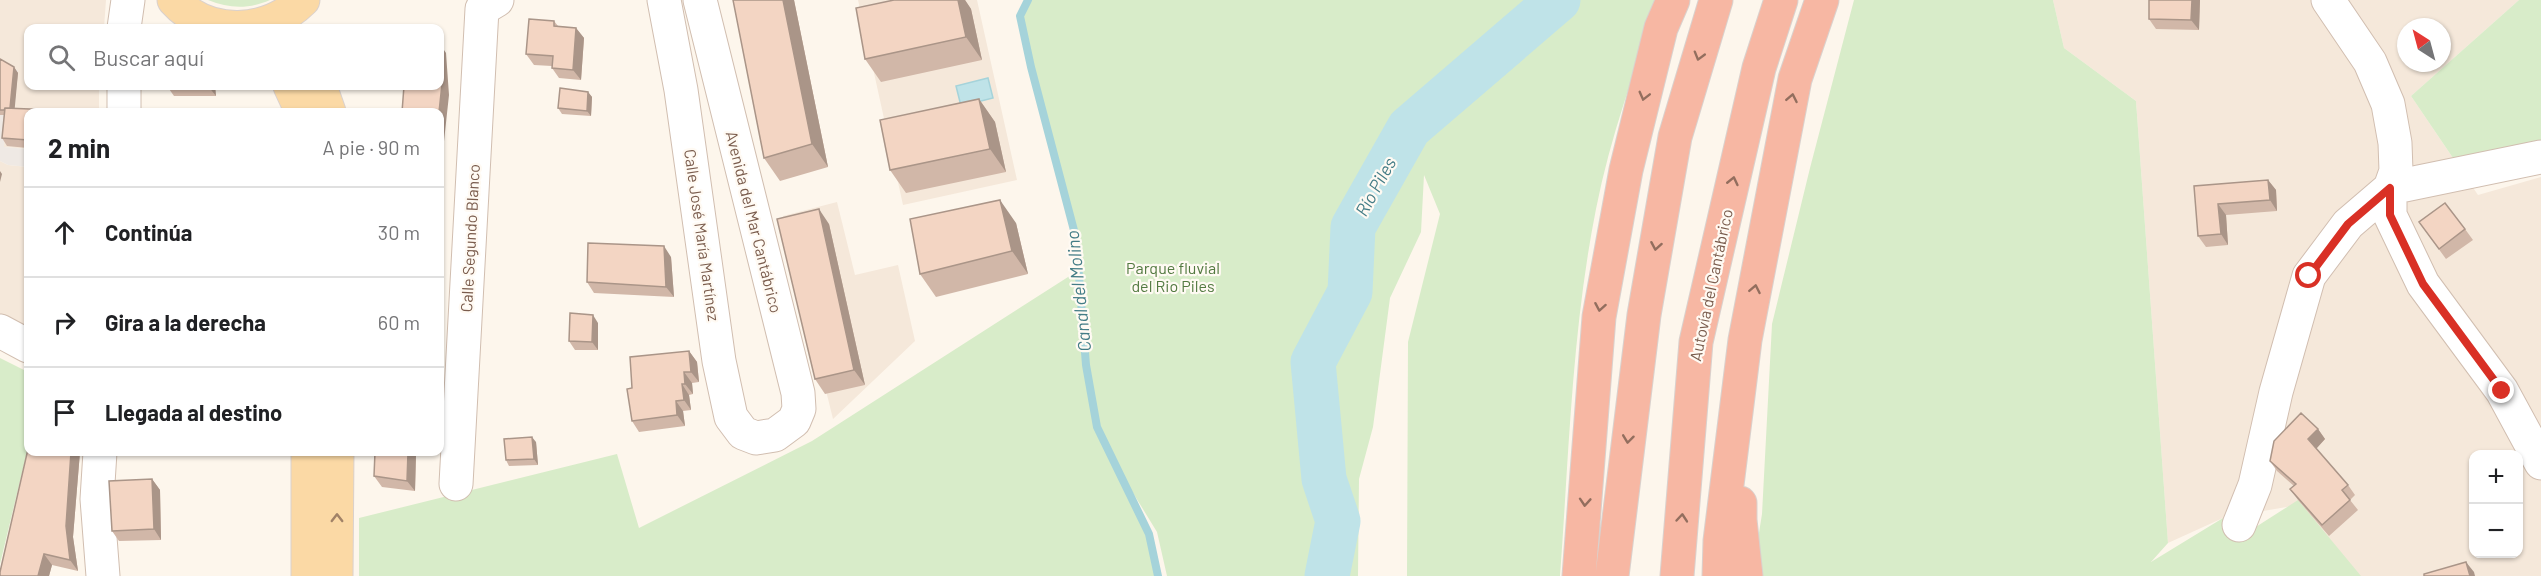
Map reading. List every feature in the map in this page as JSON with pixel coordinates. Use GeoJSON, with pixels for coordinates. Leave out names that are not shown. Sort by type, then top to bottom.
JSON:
{"type":"FeatureCollection","features":[{"type":"Feature","properties":{"kind":"highway"},"geometry":{"type":"LineString","coordinates":[[1579,576],[1599,317],[1626,170],[1661,28],[1673,0]]}},
{"type":"Feature","properties":{"kind":"highway"},"geometry":{"type":"LineString","coordinates":[[1612,576],[1644,315],[1671,159],[1675,137],[1716,0]]}},
{"type":"Feature","properties":{"kind":"highway","name":"Autovía del Cantábrico"},"geometry":{"type":"LineString","coordinates":[[1677,576],[1696,342],[1759,68],[1781,0]]}},
{"type":"Feature","properties":{"kind":"highway"},"geometry":{"type":"LineString","coordinates":[[1719,576],[1720,541],[1746,340],[1795,79],[1822,0]]}},
{"type":"Feature","properties":{"kind":"highway"},"geometry":{"type":"LineString","coordinates":[[1746,340],[1740,520],[1746,576]]}},
{"type":"Feature","properties":{"kind":"main road"},"geometry":{"type":"LineString","coordinates":[[264,24],[303,10]]}},
{"type":"Feature","properties":{"kind":"main road"},"geometry":{"type":"LineString","coordinates":[[185,16],[212,24]]}},
{"type":"Feature","properties":{"kind":"main road"},"geometry":{"type":"LineString","coordinates":[[292,90],[300,108]]}},
{"type":"Feature","properties":{"kind":"main road"},"geometry":{"type":"LineString","coordinates":[[321,90],[328,108]]}},
{"type":"Feature","properties":{"kind":"main road"},"geometry":{"type":"LineString","coordinates":[[308,456],[308,576]]}},
{"type":"Feature","properties":{"kind":"main road"},"geometry":{"type":"LineString","coordinates":[[336,576],[337,456]]}},
{"type":"Feature","properties":{"kind":"street"},"geometry":{"type":"LineString","coordinates":[[125,24],[128,0]]}},
{"type":"Feature","properties":{"kind":"street","name":"Calle Segundo Blanco"},"geometry":{"type":"LineString","coordinates":[[456,484],[482,9],[496,0]]}},
{"type":"Feature","properties":{"kind":"street","name":"Calle José María Martínez"},"geometry":{"type":"LineString","coordinates":[[664,0],[681,90],[719,361],[731,417],[742,433],[756,438],[775,435]]}},
{"type":"Feature","properties":{"kind":"street","name":"Avenida del Mar Cantábrico"},"geometry":{"type":"LineString","coordinates":[[700,0],[798,393],[799,409],[794,421],[775,435]]}},
{"type":"Feature","properties":{"kind":"street"},"geometry":{"type":"LineString","coordinates":[[2328,0],[2370,62],[2388,104],[2395,143],[2396,171],[2390,188],[2390,215],[2423,284],[2502,391],[2541,464]]}},
{"type":"Feature","properties":{"kind":"street"},"geometry":{"type":"LineString","coordinates":[[2239,525],[2255,485],[2276,392],[2309,276],[2348,224],[2390,188],[2541,157]]}},
{"type":"Feature","properties":{"kind":"street"},"geometry":{"type":"LineString","coordinates":[[0,331],[24,344]]}},
{"type":"Feature","properties":{"kind":"street"},"geometry":{"type":"LineString","coordinates":[[100,456],[97,499],[103,576]]}},
{"type":"Feature","properties":{"kind":"shaded area"},"geometry":{"type":"Polygon","coordinates":[[[0,0],[106,0],[104,24],[24,24],[24,90],[99,90],[99,108],[24,108],[24,149],[4,147],[5,115],[12,69],[0,62],[0,0]]]}},
{"type":"Feature","properties":{"kind":"shaded area"},"geometry":{"type":"Polygon","coordinates":[[[858,0],[977,0],[1017,180],[903,205],[858,0]]]}},
{"type":"Feature","properties":{"kind":"shaded area"},"geometry":{"type":"Polygon","coordinates":[[[2053,0],[2519,0],[2451,60],[2451,18],[2397,18],[2397,72],[2438,72],[2411,96],[2478,195],[2541,177],[2541,576],[2359,576],[2292,506],[2223,518],[2168,543],[2136,101],[2064,48],[2053,0]]]}},
{"type":"Feature","properties":{"kind":"shaded area"},"geometry":{"type":"Polygon","coordinates":[[[0,62],[18,70],[14,116],[5,116],[4,147],[24,149],[24,167],[8,165],[0,161],[0,62]]]}},
{"type":"Feature","properties":{"kind":"shaded area"},"geometry":{"type":"Polygon","coordinates":[[[0,161],[8,165],[24,167],[24,332],[0,320],[0,161]]]}},
{"type":"Feature","properties":{"kind":"shaded area"},"geometry":{"type":"Polygon","coordinates":[[[837,202],[855,275],[898,265],[915,341],[833,419],[783,216],[837,202]]]}},
{"type":"Feature","properties":{"kind":"green space"},"geometry":{"type":"Polygon","coordinates":[[[208,0],[270,0],[239,7],[208,0]]]}},
{"type":"Feature","properties":{"kind":"green space","name":"Parque fluvial del Rio Piles"},"geometry":{"type":"Polygon","coordinates":[[[1028,0],[1659,0],[1608,156],[1588,254],[1572,392],[1560,576],[1407,576],[1408,342],[1440,214],[1424,175],[1421,232],[1390,298],[1373,427],[1359,479],[1358,576],[1167,576],[1157,532],[1119,470],[1149,534],[1158,576],[359,576],[359,518],[617,454],[639,528],[812,441],[1079,270],[1076,237],[1031,67],[1020,16],[1028,0]]]}},
{"type":"Feature","properties":{"kind":"green space"},"geometry":{"type":"Polygon","coordinates":[[[1854,0],[2053,0],[2064,48],[2136,101],[2168,543],[2151,562],[2223,518],[2237,539],[2298,500],[2361,576],[1752,576],[1762,514],[1772,324],[1854,0]]]}},
{"type":"Feature","properties":{"kind":"green space"},"geometry":{"type":"Polygon","coordinates":[[[2519,0],[2541,0],[2541,144],[2453,158],[2411,96],[2438,72],[2451,72],[2451,60],[2519,0]]]}},
{"type":"Feature","properties":{"kind":"green space"},"geometry":{"type":"Polygon","coordinates":[[[0,358],[24,370],[24,456],[26,456],[0,564],[0,358]]]}},
{"type":"Feature","properties":{"kind":"water"},"geometry":{"type":"Polygon","coordinates":[[[988,78],[993,98],[961,106],[956,86],[988,78]]]}},
{"type":"Feature","properties":{"kind":"building"},"geometry":{"type":"Polygon","coordinates":[[[733,0],[783,0],[812,144],[764,158],[733,0]]]}},
{"type":"Feature","properties":{"kind":"building"},"geometry":{"type":"Polygon","coordinates":[[[894,0],[958,0],[966,37],[865,59],[856,8],[894,0]]]}},
{"type":"Feature","properties":{"kind":"building"},"geometry":{"type":"Polygon","coordinates":[[[2149,0],[2192,0],[2191,20],[2149,19],[2149,0]]]}},
{"type":"Feature","properties":{"kind":"building"},"geometry":{"type":"Polygon","coordinates":[[[529,19],[554,21],[554,26],[576,28],[573,70],[552,68],[553,56],[526,54],[529,19]]]}},
{"type":"Feature","properties":{"kind":"building"},"geometry":{"type":"Polygon","coordinates":[[[0,59],[14,67],[10,108],[4,110],[0,110],[0,59]]]}},
{"type":"Feature","properties":{"kind":"building"},"geometry":{"type":"Polygon","coordinates":[[[560,88],[588,92],[587,111],[558,108],[560,88]]]}},
{"type":"Feature","properties":{"kind":"building"},"geometry":{"type":"Polygon","coordinates":[[[404,90],[441,90],[439,108],[402,108],[404,90]]]}},
{"type":"Feature","properties":{"kind":"building"},"geometry":{"type":"Polygon","coordinates":[[[979,99],[990,149],[890,170],[880,120],[979,99]]]}},
{"type":"Feature","properties":{"kind":"building"},"geometry":{"type":"Polygon","coordinates":[[[5,108],[24,109],[24,140],[2,138],[5,108]]]}},
{"type":"Feature","properties":{"kind":"building"},"geometry":{"type":"Polygon","coordinates":[[[2268,180],[2270,200],[2218,204],[2221,234],[2198,236],[2194,186],[2268,180]]]}},
{"type":"Feature","properties":{"kind":"building"},"geometry":{"type":"Polygon","coordinates":[[[1000,200],[1012,251],[920,274],[910,219],[1000,200]]]}},
{"type":"Feature","properties":{"kind":"building"},"geometry":{"type":"Polygon","coordinates":[[[2445,203],[2465,229],[2439,249],[2419,222],[2445,203]]]}},
{"type":"Feature","properties":{"kind":"building"},"geometry":{"type":"Polygon","coordinates":[[[819,209],[854,370],[815,379],[777,219],[819,209]]]}},
{"type":"Feature","properties":{"kind":"building"},"geometry":{"type":"Polygon","coordinates":[[[588,243],[664,246],[666,287],[587,282],[588,243]]]}},
{"type":"Feature","properties":{"kind":"building"},"geometry":{"type":"Polygon","coordinates":[[[570,313],[593,315],[592,342],[569,341],[570,313]]]}},
{"type":"Feature","properties":{"kind":"building"},"geometry":{"type":"Polygon","coordinates":[[[689,351],[691,372],[684,372],[685,384],[682,384],[684,400],[676,401],[677,415],[632,421],[627,389],[632,388],[630,357],[689,351]]]}},
{"type":"Feature","properties":{"kind":"building"},"geometry":{"type":"Polygon","coordinates":[[[2301,413],[2318,429],[2308,439],[2348,485],[2342,490],[2350,500],[2322,525],[2290,489],[2296,484],[2270,461],[2274,441],[2301,413]]]}},
{"type":"Feature","properties":{"kind":"building"},"geometry":{"type":"Polygon","coordinates":[[[532,437],[534,459],[506,460],[504,439],[532,437]]]}},
{"type":"Feature","properties":{"kind":"building"},"geometry":{"type":"Polygon","coordinates":[[[26,456],[71,456],[66,526],[70,560],[44,554],[38,576],[0,576],[26,456]]]}},
{"type":"Feature","properties":{"kind":"building"},"geometry":{"type":"Polygon","coordinates":[[[375,456],[408,456],[407,481],[374,476],[375,456]]]}},
{"type":"Feature","properties":{"kind":"building"},"geometry":{"type":"Polygon","coordinates":[[[152,479],[154,529],[112,531],[109,481],[152,479]]]}},
{"type":"Feature","properties":{"kind":"building"},"geometry":{"type":"Polygon","coordinates":[[[2466,562],[2470,576],[2424,576],[2424,574],[2466,562]]]}},
{"type":"Feature","properties":{"kind":"waterway","name":"Canal del Molino"},"geometry":{"type":"LineString","coordinates":[[1028,0],[1020,16],[1031,67],[1076,238],[1086,365],[1097,427],[1149,534],[1158,576]]}},
{"type":"Feature","properties":{"kind":"waterway","name":"Río Piles"},"geometry":{"type":"LineString","coordinates":[[1327,576],[1338,521],[1324,479],[1313,362],[1350,292],[1353,227],[1409,128],[1558,0]]}},
{"type":"Feature","properties":{"kind":"route"},"geometry":{"type":"LineString","coordinates":[[2309,276],[2348,224],[2390,188],[2390,215],[2423,284],[2433,301],[2502,391]]}}]}
